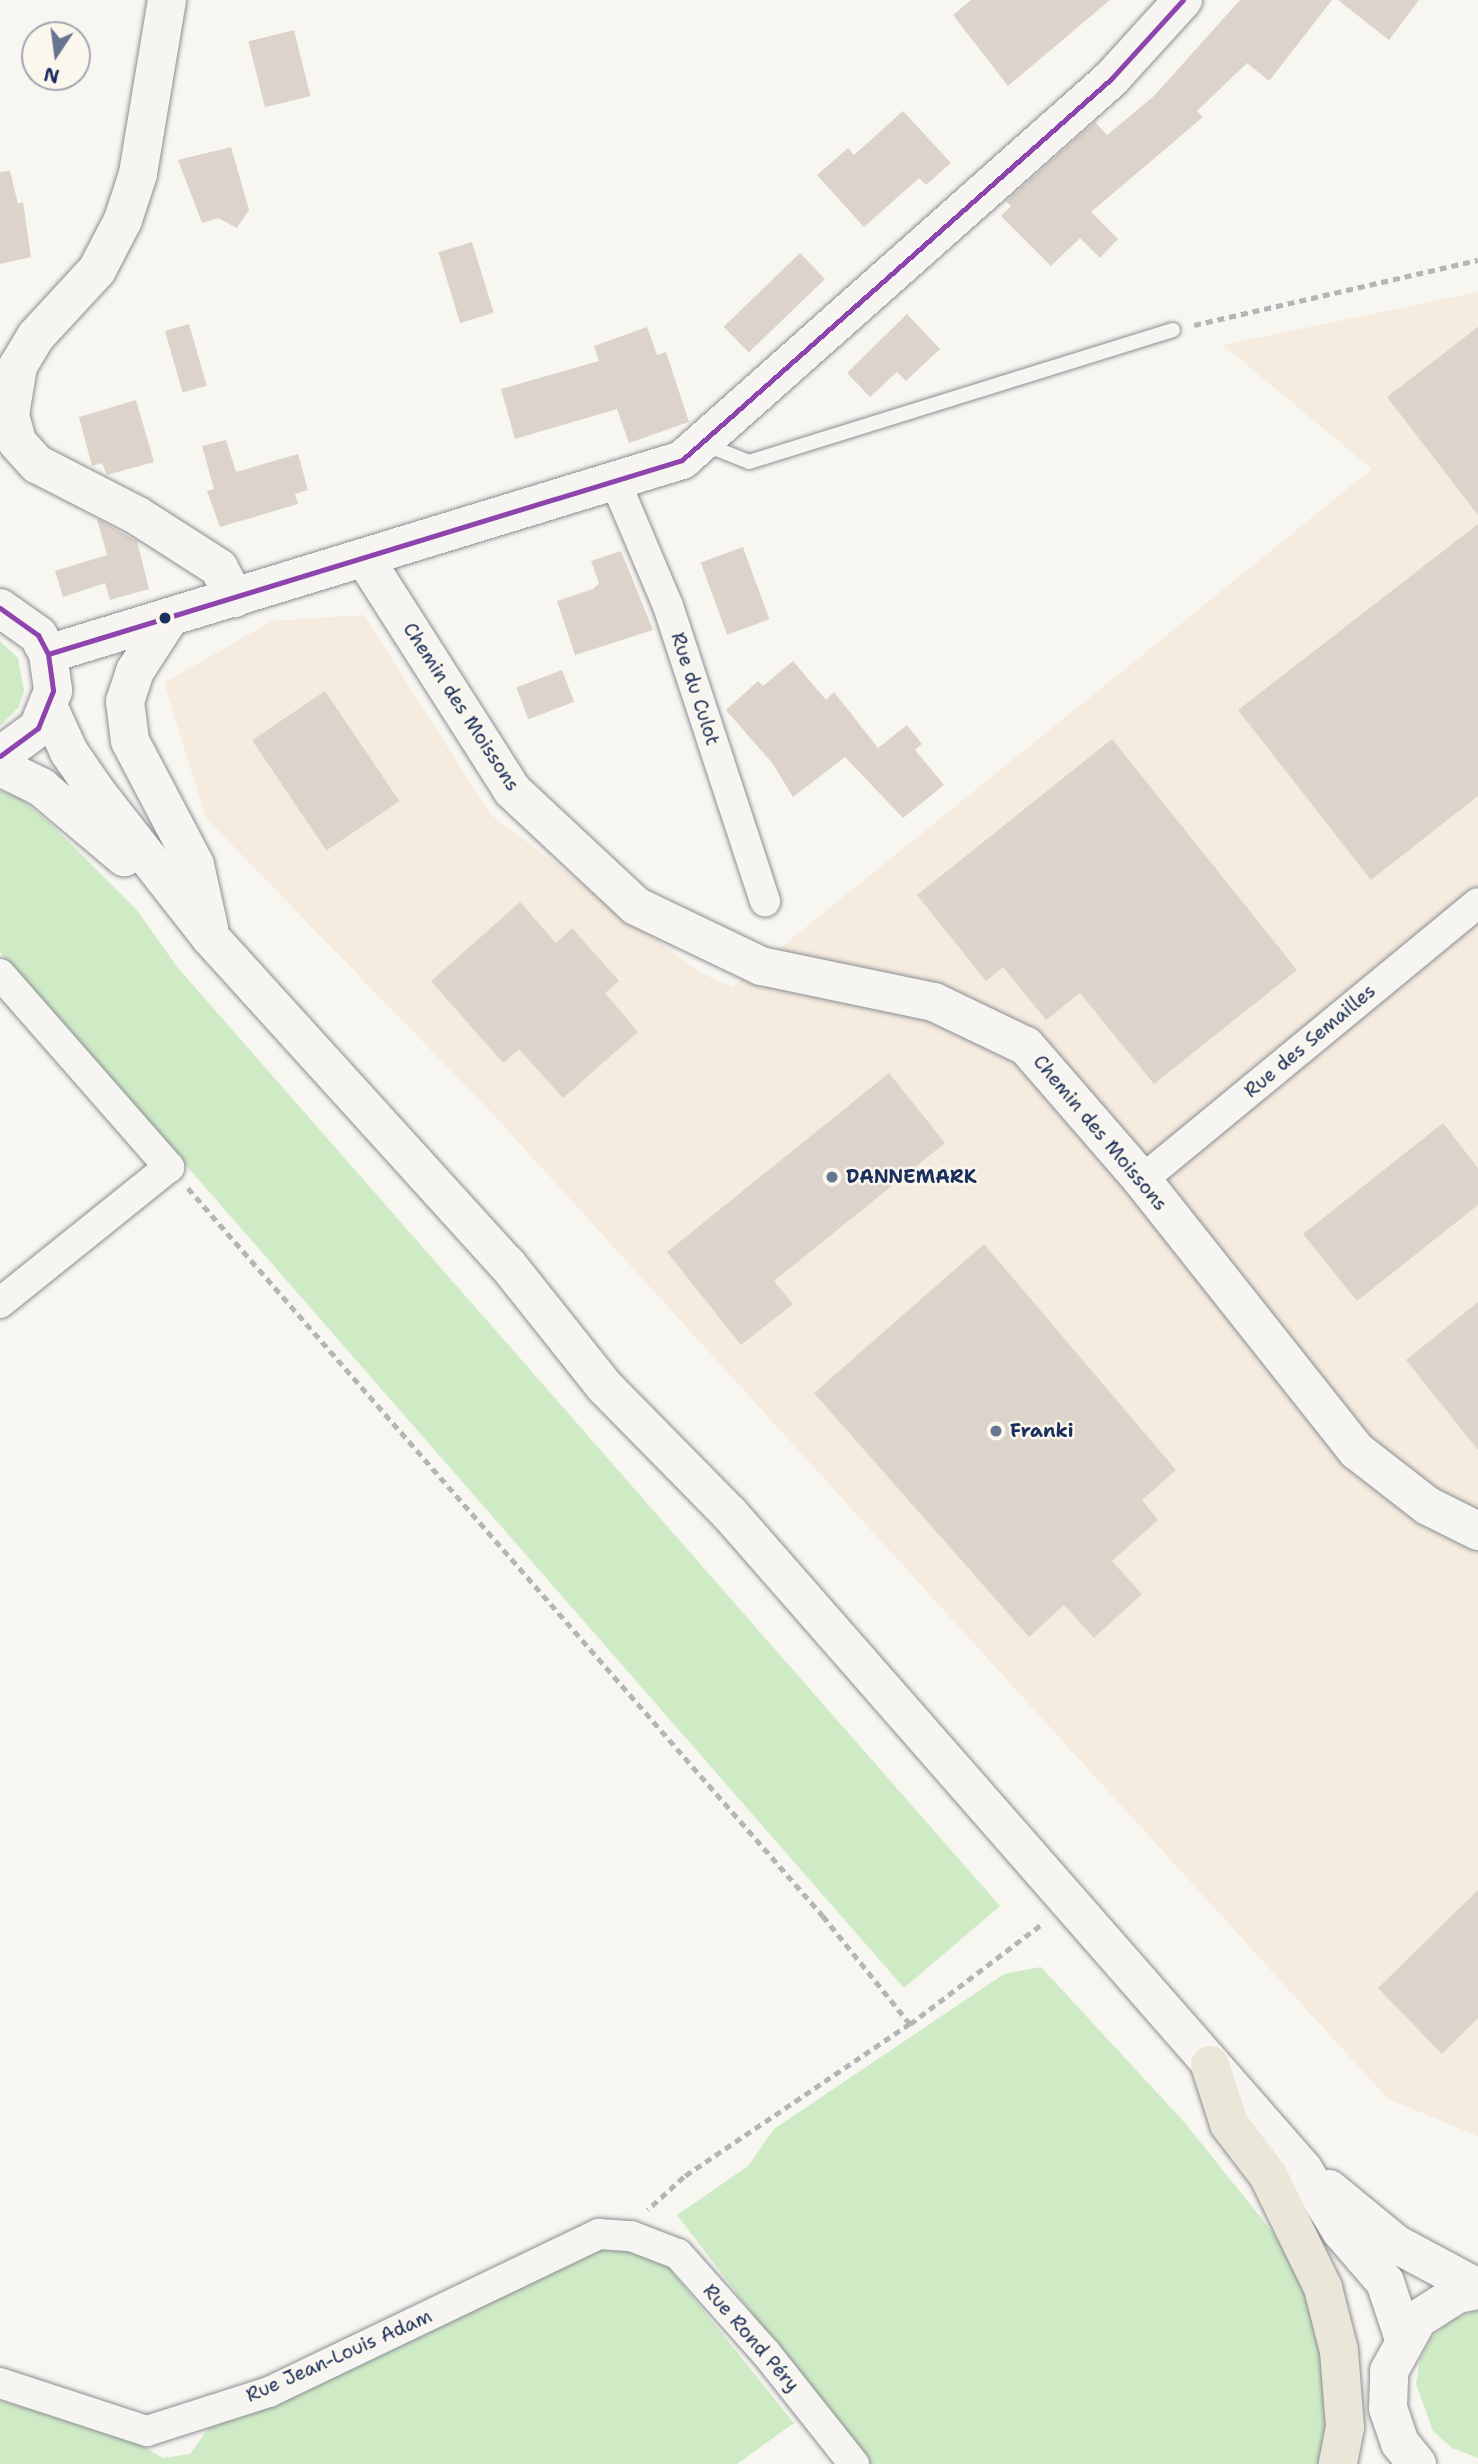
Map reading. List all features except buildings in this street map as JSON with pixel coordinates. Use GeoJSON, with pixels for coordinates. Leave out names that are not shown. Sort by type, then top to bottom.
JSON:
{"type":"FeatureCollection","features":[{"type":"Feature","properties":{"kind":"highway"},"geometry":{"type":"LineString","coordinates":[[1210,2065],[1229,2124],[1268,2175],[1323,2288],[1339,2351],[1345,2427],[1338,2464]]}},
{"type":"Feature","properties":{"kind":"street"},"geometry":{"type":"LineString","coordinates":[[167,0],[138,174],[123,220],[97,270],[36,336],[18,366],[10,415],[16,442],[37,464],[138,516],[219,568],[234,598]]}},
{"type":"Feature","properties":{"kind":"street"},"geometry":{"type":"LineString","coordinates":[[48,654],[682,460],[1111,79],[1183,0]]}},
{"type":"Feature","properties":{"kind":"street","name":"Rue du Culot"},"geometry":{"type":"LineString","coordinates":[[615,481],[668,606],[765,901]]}},
{"type":"Feature","properties":{"kind":"street","name":"Chemin des Moissons"},"geometry":{"type":"LineString","coordinates":[[365,559],[512,790],[636,906],[761,966],[934,1002],[1026,1046],[1142,1180],[1357,1451],[1428,1506],[1478,1531]]}},
{"type":"Feature","properties":{"kind":"street"},"geometry":{"type":"LineString","coordinates":[[0,608],[23,620],[48,654],[52,672],[48,708],[23,744],[0,756]]}},
{"type":"Feature","properties":{"kind":"street"},"geometry":{"type":"LineString","coordinates":[[170,617],[135,671],[125,701],[130,741],[195,865],[210,937]]}},
{"type":"Feature","properties":{"kind":"street"},"geometry":{"type":"LineString","coordinates":[[48,708],[69,752],[98,794],[210,937],[507,1264],[605,1387],[729,1513],[1303,2169],[1396,2244],[1478,2289]]}},
{"type":"Feature","properties":{"kind":"street"},"geometry":{"type":"LineString","coordinates":[[0,767],[41,787],[76,813],[210,937]]}},
{"type":"Feature","properties":{"kind":"street","name":"Rue des Semailles"},"geometry":{"type":"LineString","coordinates":[[1142,1180],[1478,903]]}},
{"type":"Feature","properties":{"kind":"street"},"geometry":{"type":"LineString","coordinates":[[0,974],[169,1167],[0,1303]]}},
{"type":"Feature","properties":{"kind":"street"},"geometry":{"type":"LineString","coordinates":[[1303,2169],[1341,2231],[1385,2283],[1404,2336]]}},
{"type":"Feature","properties":{"kind":"street","name":"Rue Jean-Louis Adam"},"geometry":{"type":"LineString","coordinates":[[0,2383],[146,2431],[269,2392],[599,2234],[631,2236]]}},
{"type":"Feature","properties":{"kind":"street","name":"Rue Rond Péry"},"geometry":{"type":"LineString","coordinates":[[631,2236],[678,2254],[766,2353],[854,2464]]}},
{"type":"Feature","properties":{"kind":"street"},"geometry":{"type":"LineString","coordinates":[[1417,2464],[1400,2443],[1388,2408],[1389,2371],[1404,2336],[1436,2304],[1478,2289]]}},
{"type":"Feature","properties":{"kind":"lane"},"geometry":{"type":"LineString","coordinates":[[702,443],[749,461],[1173,330]]}},
{"type":"Feature","properties":{"kind":"path"},"geometry":{"type":"LineString","coordinates":[[1173,330],[1478,260]]}},
{"type":"Feature","properties":{"kind":"path"},"geometry":{"type":"LineString","coordinates":[[169,1167],[823,1916],[910,2024]]}},
{"type":"Feature","properties":{"kind":"path"},"geometry":{"type":"LineString","coordinates":[[631,2236],[653,2202],[684,2177],[910,2024],[1068,1903]]}},
{"type":"Feature","properties":{"kind":"shaded area"},"geometry":{"type":"Polygon","coordinates":[[[1478,292],[1478,2136],[1388,2099],[490,1111],[206,818],[164,683],[272,621],[364,615],[490,814],[701,973],[732,987],[1372,469],[1223,345],[1478,292]]]}},
{"type":"Feature","properties":{"kind":"green space"},"geometry":{"type":"Polygon","coordinates":[[[0,641],[18,658],[24,691],[19,707],[0,726],[0,641]]]}},
{"type":"Feature","properties":{"kind":"green space"},"geometry":{"type":"Polygon","coordinates":[[[0,791],[19,797],[53,826],[136,909],[178,968],[1000,1906],[904,1988],[0,952],[0,791]]]}},
{"type":"Feature","properties":{"kind":"green space"},"geometry":{"type":"Polygon","coordinates":[[[1041,1967],[1185,2123],[1306,2274],[1333,2417],[1324,2464],[867,2464],[677,2215],[748,2166],[774,2129],[1004,1974],[1041,1967]]]}},
{"type":"Feature","properties":{"kind":"green space"},"geometry":{"type":"Polygon","coordinates":[[[602,2249],[641,2250],[666,2264],[794,2423],[737,2464],[0,2464],[0,2401],[116,2431],[163,2458],[190,2454],[210,2426],[602,2249]]]}},
{"type":"Feature","properties":{"kind":"green space"},"geometry":{"type":"Polygon","coordinates":[[[1478,2310],[1478,2458],[1452,2448],[1433,2431],[1416,2384],[1420,2359],[1432,2337],[1451,2320],[1478,2310]]]}},
{"type":"Feature","properties":{"kind":"transit line"},"geometry":{"type":"LineString","coordinates":[[48,654],[682,460],[1111,79],[1183,0]]}},
{"type":"Feature","properties":{"kind":"transit line"},"geometry":{"type":"LineString","coordinates":[[0,608],[38,635],[48,654],[53,691],[38,728],[0,756]]}},
{"type":"Feature","properties":{"kind":"place","name":"DANNEMARK"},"geometry":{"type":"Point","coordinates":[832,1177]}},
{"type":"Feature","properties":{"kind":"place","name":"Franki"},"geometry":{"type":"Point","coordinates":[996,1431]}}]}
